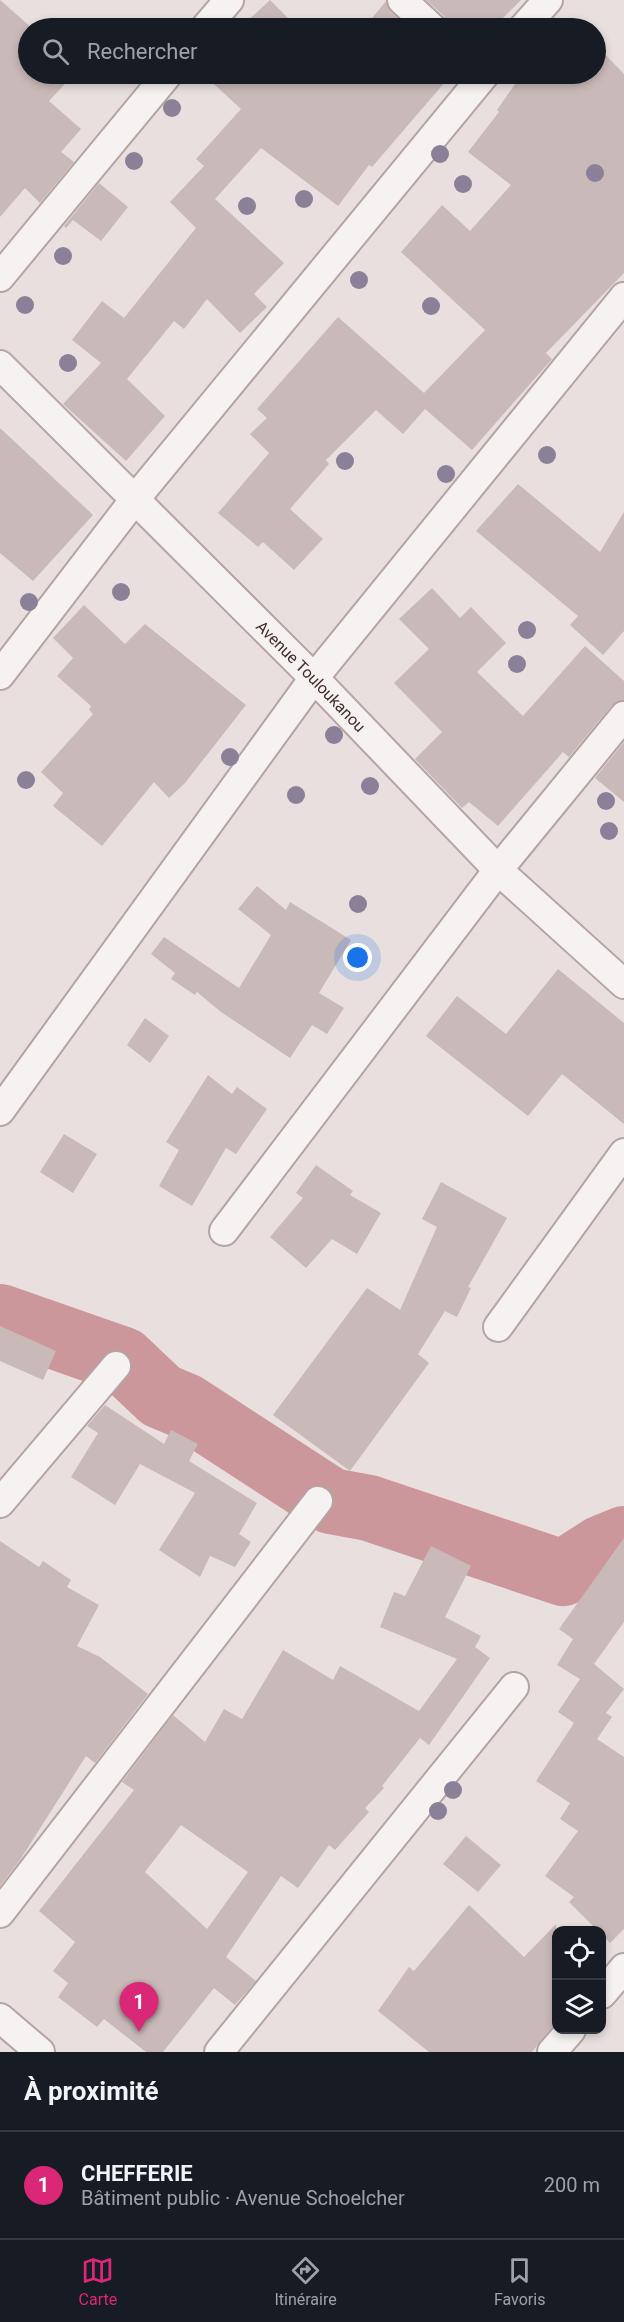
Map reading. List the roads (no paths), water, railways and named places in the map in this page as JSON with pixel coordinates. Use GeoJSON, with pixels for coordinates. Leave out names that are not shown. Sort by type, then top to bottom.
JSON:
{"type":"FeatureCollection","features":[{"type":"Feature","properties":{"kind":"street"},"geometry":{"type":"LineString","coordinates":[[213,18],[228,0]]}},
{"type":"Feature","properties":{"kind":"street"},"geometry":{"type":"LineString","coordinates":[[402,0],[421,18]]}},
{"type":"Feature","properties":{"kind":"street"},"geometry":{"type":"LineString","coordinates":[[533,18],[548,0]]}},
{"type":"Feature","properties":{"kind":"street"},"geometry":{"type":"LineString","coordinates":[[0,278],[160,84]]}},
{"type":"Feature","properties":{"kind":"street"},"geometry":{"type":"LineString","coordinates":[[0,675],[135,499],[475,84]]}},
{"type":"Feature","properties":{"kind":"street"},"geometry":{"type":"LineString","coordinates":[[0,1111],[314,678],[624,297]]}},
{"type":"Feature","properties":{"kind":"street","name":"Avenue Touloukanou"},"geometry":{"type":"LineString","coordinates":[[0,365],[314,678],[498,870],[624,984]]}},
{"type":"Feature","properties":{"kind":"street"},"geometry":{"type":"LineString","coordinates":[[224,1231],[498,870],[624,716]]}},
{"type":"Feature","properties":{"kind":"street"},"geometry":{"type":"LineString","coordinates":[[498,1327],[624,1153]]}},
{"type":"Feature","properties":{"kind":"street"},"geometry":{"type":"LineString","coordinates":[[0,1503],[116,1366]]}},
{"type":"Feature","properties":{"kind":"street"},"geometry":{"type":"LineString","coordinates":[[0,1913],[318,1501]]}},
{"type":"Feature","properties":{"kind":"street"},"geometry":{"type":"LineString","coordinates":[[219,2052],[514,1687]]}},
{"type":"Feature","properties":{"kind":"street"},"geometry":{"type":"LineString","coordinates":[[606,1989],[624,1968]]}},
{"type":"Feature","properties":{"kind":"street"},"geometry":{"type":"LineString","coordinates":[[0,2018],[40,2052]]}},
{"type":"Feature","properties":{"kind":"street"},"geometry":{"type":"LineString","coordinates":[[552,2052],[568,2034]]}},
{"type":"Feature","properties":{"kind":"waterway"},"geometry":{"type":"LineString","coordinates":[[0,1317],[123,1360],[161,1396],[185,1406],[331,1501],[369,1508],[563,1573],[602,1548],[624,1539]]}},
{"type":"Feature","properties":{"kind":"place","name":"CHEFFERIE"},"geometry":{"type":"Point","coordinates":[139,2032]}}]}
